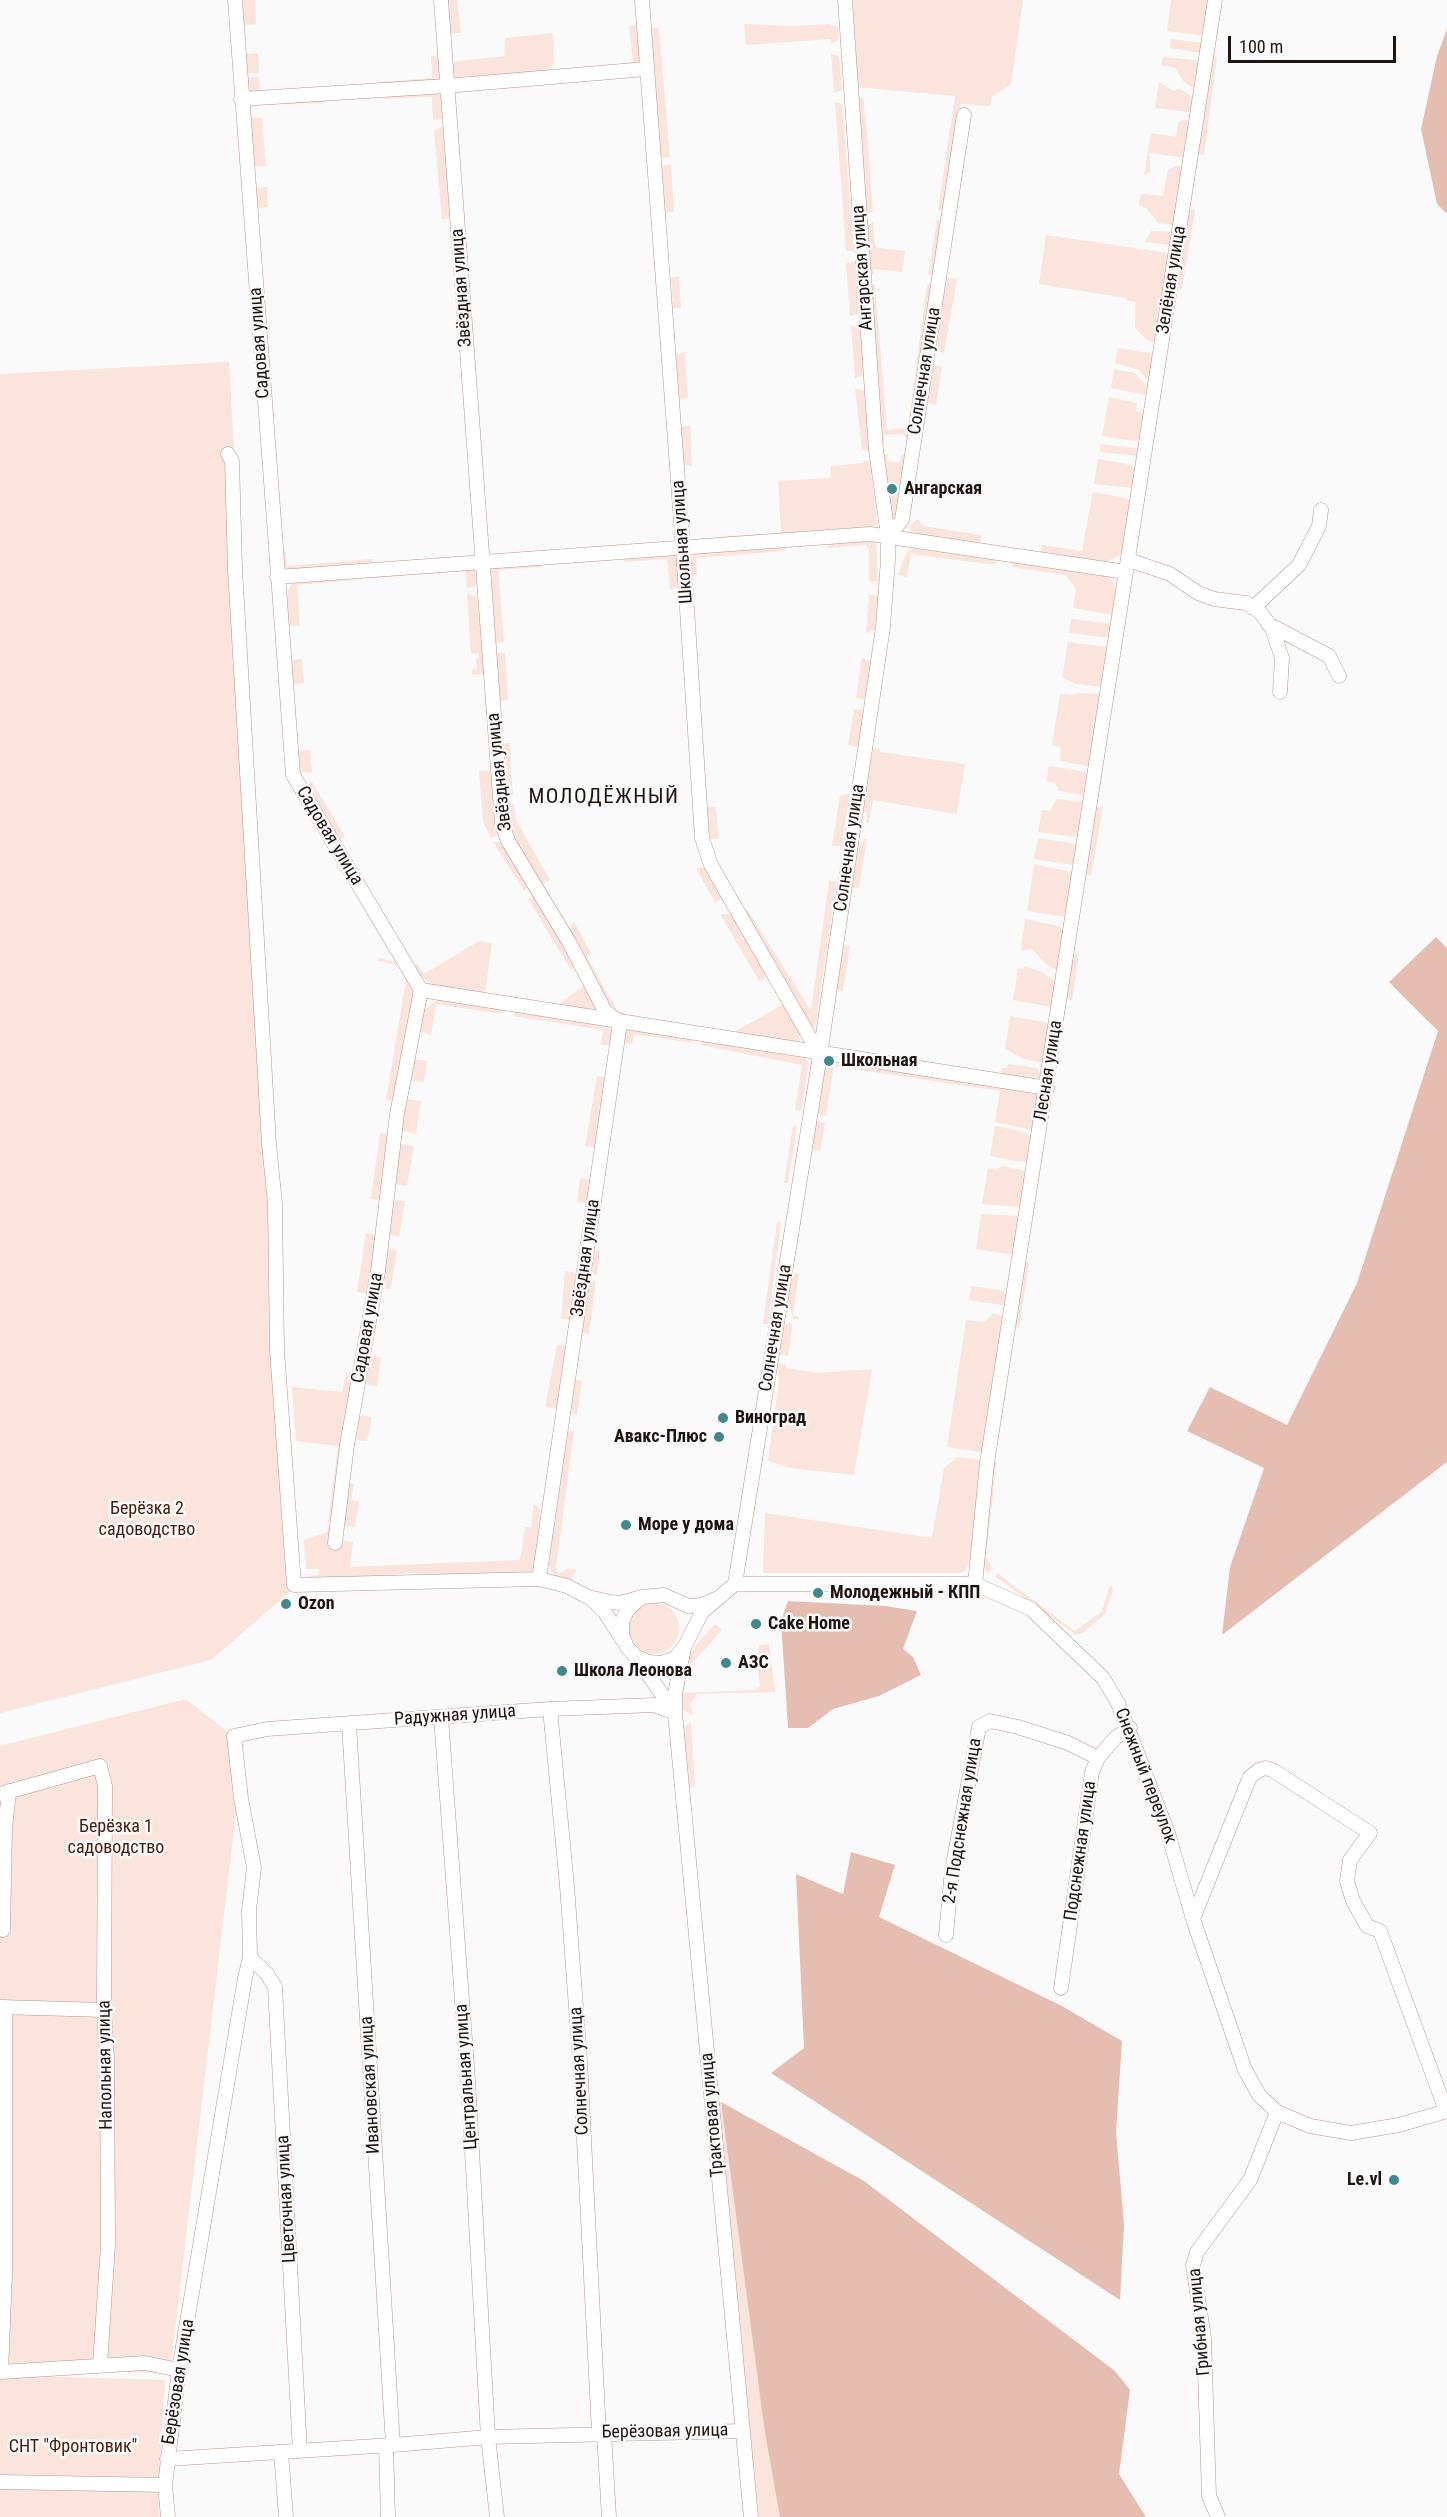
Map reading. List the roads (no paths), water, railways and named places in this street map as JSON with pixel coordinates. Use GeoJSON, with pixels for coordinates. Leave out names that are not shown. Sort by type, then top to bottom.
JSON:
{"type":"FeatureCollection","features":[{"type":"Feature","properties":{"kind":"street","name":"Садовая улица"},"geometry":{"type":"LineString","coordinates":[[235,0],[293,775],[422,990],[397,1114],[378,1271],[347,1445],[335,1543]]}},
{"type":"Feature","properties":{"kind":"street","name":"Звёздная улица"},"geometry":{"type":"LineString","coordinates":[[441,0],[502,823],[508,841],[569,942],[605,1011],[620,1023],[539,1579]]}},
{"type":"Feature","properties":{"kind":"street","name":"Школьная улица"},"geometry":{"type":"LineString","coordinates":[[642,0],[645,69],[684,548],[702,838],[705,852],[820,1055]]}},
{"type":"Feature","properties":{"kind":"street","name":"Ангарская улица"},"geometry":{"type":"LineString","coordinates":[[845,0],[876,450],[888,536]]}},
{"type":"Feature","properties":{"kind":"street","name":"Зелёная улица"},"geometry":{"type":"LineString","coordinates":[[1128,566],[1215,0]]}},
{"type":"Feature","properties":{"kind":"street"},"geometry":{"type":"LineString","coordinates":[[242,99],[446,86],[645,69]]}},
{"type":"Feature","properties":{"kind":"street","name":"Солнечная улица"},"geometry":{"type":"LineString","coordinates":[[735,1584],[820,1055],[883,627],[888,536],[902,520],[964,115]]}},
{"type":"Feature","properties":{"kind":"street"},"geometry":{"type":"LineString","coordinates":[[228,454],[232,460],[235,569],[268,1133],[275,1204],[277,1350],[294,1585],[539,1579],[567,1586],[588,1597],[620,1603],[642,1597],[664,1595],[688,1606],[702,1605],[715,1599]]}},
{"type":"Feature","properties":{"kind":"street"},"geometry":{"type":"LineString","coordinates":[[1253,608],[1299,565],[1319,526],[1321,510]]}},
{"type":"Feature","properties":{"kind":"street"},"geometry":{"type":"LineString","coordinates":[[277,577],[471,561],[483,564],[870,534],[888,536],[1128,566],[1170,574],[1198,593],[1214,599],[1246,603],[1272,628],[1282,658],[1280,692]]}},
{"type":"Feature","properties":{"kind":"street","name":"Лесная улица"},"geometry":{"type":"LineString","coordinates":[[975,1584],[987,1463],[1128,566]]}},
{"type":"Feature","properties":{"kind":"street"},"geometry":{"type":"LineString","coordinates":[[1268,624],[1329,656],[1339,676]]}},
{"type":"Feature","properties":{"kind":"street"},"geometry":{"type":"LineString","coordinates":[[422,990],[820,1055],[1047,1088]]}},
{"type":"Feature","properties":{"kind":"street"},"geometry":{"type":"LineString","coordinates":[[642,1597],[628,1609],[622,1621],[622,1635],[632,1652],[649,1662],[662,1663],[675,1658],[687,1642],[702,1612],[735,1584]]}},
{"type":"Feature","properties":{"kind":"street","name":"Снежный переулок"},"geometry":{"type":"LineString","coordinates":[[735,1584],[975,1584],[1031,1609],[1077,1651],[1103,1678],[1130,1728],[1168,1833],[1193,1919],[1245,2070],[1259,2095],[1277,2112]]}},
{"type":"Feature","properties":{"kind":"street","name":"Трактовая улица"},"geometry":{"type":"LineString","coordinates":[[588,1597],[604,1611],[675,1713]]}},
{"type":"Feature","properties":{"kind":"street"},"geometry":{"type":"LineString","coordinates":[[676,1600],[685,1610],[690,1623],[687,1642]]}},
{"type":"Feature","properties":{"kind":"street","name":"Трактовая улица"},"geometry":{"type":"LineString","coordinates":[[687,1642],[675,1713],[751,2517]]}},
{"type":"Feature","properties":{"kind":"street","name":"Радужная улица"},"geometry":{"type":"LineString","coordinates":[[234,1736],[267,1729],[549,1709],[654,1705],[675,1713]]}},
{"type":"Feature","properties":{"kind":"street","name":"Солнечная улица"},"geometry":{"type":"LineString","coordinates":[[549,1709],[567,1886],[580,2061],[609,2517]]}},
{"type":"Feature","properties":{"kind":"street","name":"Центральная улица"},"geometry":{"type":"LineString","coordinates":[[441,1717],[467,2068],[488,2437],[497,2517]]}},
{"type":"Feature","properties":{"kind":"street","name":"2-я Подснежная улица"},"geometry":{"type":"LineString","coordinates":[[946,1935],[952,1869],[979,1727],[990,1721],[1018,1727],[1068,1743],[1098,1758]]}},
{"type":"Feature","properties":{"kind":"street","name":"Ивановская улица"},"geometry":{"type":"LineString","coordinates":[[349,1724],[389,2446],[388,2517]]}},
{"type":"Feature","properties":{"kind":"street","name":"Подснежная улица"},"geometry":{"type":"LineString","coordinates":[[1061,1988],[1092,1773],[1098,1758],[1115,1738],[1130,1728]]}},
{"type":"Feature","properties":{"kind":"street","name":"Берёзовая улица"},"geometry":{"type":"LineString","coordinates":[[234,1736],[241,1798],[254,1868],[249,1910],[250,1957],[244,1977],[179,2370],[167,2459],[389,2446],[488,2437],[743,2431]]}},
{"type":"Feature","properties":{"kind":"street","name":"Напольная улица"},"geometry":{"type":"LineString","coordinates":[[5,1793],[100,1766],[105,1786],[104,2010],[107,2059],[108,2245],[100,2365]]}},
{"type":"Feature","properties":{"kind":"street"},"geometry":{"type":"LineString","coordinates":[[1193,1919],[1250,1777],[1259,1770],[1266,1768],[1274,1771],[1370,1833],[1350,1860],[1347,1881],[1353,1901],[1367,1926],[1380,1931],[1447,2111],[1399,2125],[1351,2133],[1310,2126],[1277,2112]]}},
{"type":"Feature","properties":{"kind":"street"},"geometry":{"type":"LineString","coordinates":[[3,1930],[5,1793]]}},
{"type":"Feature","properties":{"kind":"street","name":"Цветочная улица"},"geometry":{"type":"LineString","coordinates":[[250,1957],[275,1987],[300,2451]]}},
{"type":"Feature","properties":{"kind":"street"},"geometry":{"type":"LineString","coordinates":[[104,2010],[3,2007],[5,2274],[1,2372],[145,2363],[179,2370]]}},
{"type":"Feature","properties":{"kind":"street","name":"Грибная улица"},"geometry":{"type":"LineString","coordinates":[[1218,2517],[1209,2496],[1204,2338],[1193,2265],[1197,2252],[1250,2180],[1277,2112]]}},
{"type":"Feature","properties":{"kind":"street"},"geometry":{"type":"LineString","coordinates":[[281,2452],[286,2517]]}},
{"type":"Feature","properties":{"kind":"street"},"geometry":{"type":"LineString","coordinates":[[167,2459],[165,2485],[168,2517]]}},
{"type":"Feature","properties":{"kind":"street"},"geometry":{"type":"LineString","coordinates":[[0,2482],[165,2485]]}},
{"type":"Feature","properties":{"kind":"place","name":"Ангарская"},"geometry":{"type":"Point","coordinates":[892,489]}},
{"type":"Feature","properties":{"kind":"place","name":"Школьная"},"geometry":{"type":"Point","coordinates":[829,1061]}},
{"type":"Feature","properties":{"kind":"place","name":"Виноград"},"geometry":{"type":"Point","coordinates":[723,1418]}},
{"type":"Feature","properties":{"kind":"place","name":"Авакс-Плюс"},"geometry":{"type":"Point","coordinates":[719,1437]}},
{"type":"Feature","properties":{"kind":"place","name":"Море у дома"},"geometry":{"type":"Point","coordinates":[626,1525]}},
{"type":"Feature","properties":{"kind":"place","name":"Молодежный - КПП"},"geometry":{"type":"Point","coordinates":[818,1593]}},
{"type":"Feature","properties":{"kind":"place","name":"Ozon"},"geometry":{"type":"Point","coordinates":[286,1604]}},
{"type":"Feature","properties":{"kind":"place","name":"Cake Home"},"geometry":{"type":"Point","coordinates":[756,1624]}},
{"type":"Feature","properties":{"kind":"place","name":"АЗС"},"geometry":{"type":"Point","coordinates":[726,1663]}},
{"type":"Feature","properties":{"kind":"place","name":"Школа Леонова"},"geometry":{"type":"Point","coordinates":[562,1671]}},
{"type":"Feature","properties":{"kind":"place","name":"Le.vl"},"geometry":{"type":"Point","coordinates":[1394,2180]}},
{"type":"Feature","properties":{"kind":"district","name":"МОЛОДЁЖНЫЙ"},"geometry":{"type":"Point","coordinates":[604,798]}},
{"type":"Feature","properties":{"kind":"park label","name":"Берёзка 2 садоводство"},"geometry":{"type":"Point","coordinates":[147,1519]}},
{"type":"Feature","properties":{"kind":"park label","name":"Берёзка 1 садоводство"},"geometry":{"type":"Point","coordinates":[116,1837]}},
{"type":"Feature","properties":{"kind":"park label","name":"СНТ \"Фронтовик\""},"geometry":{"type":"Point","coordinates":[73,2447]}}]}
